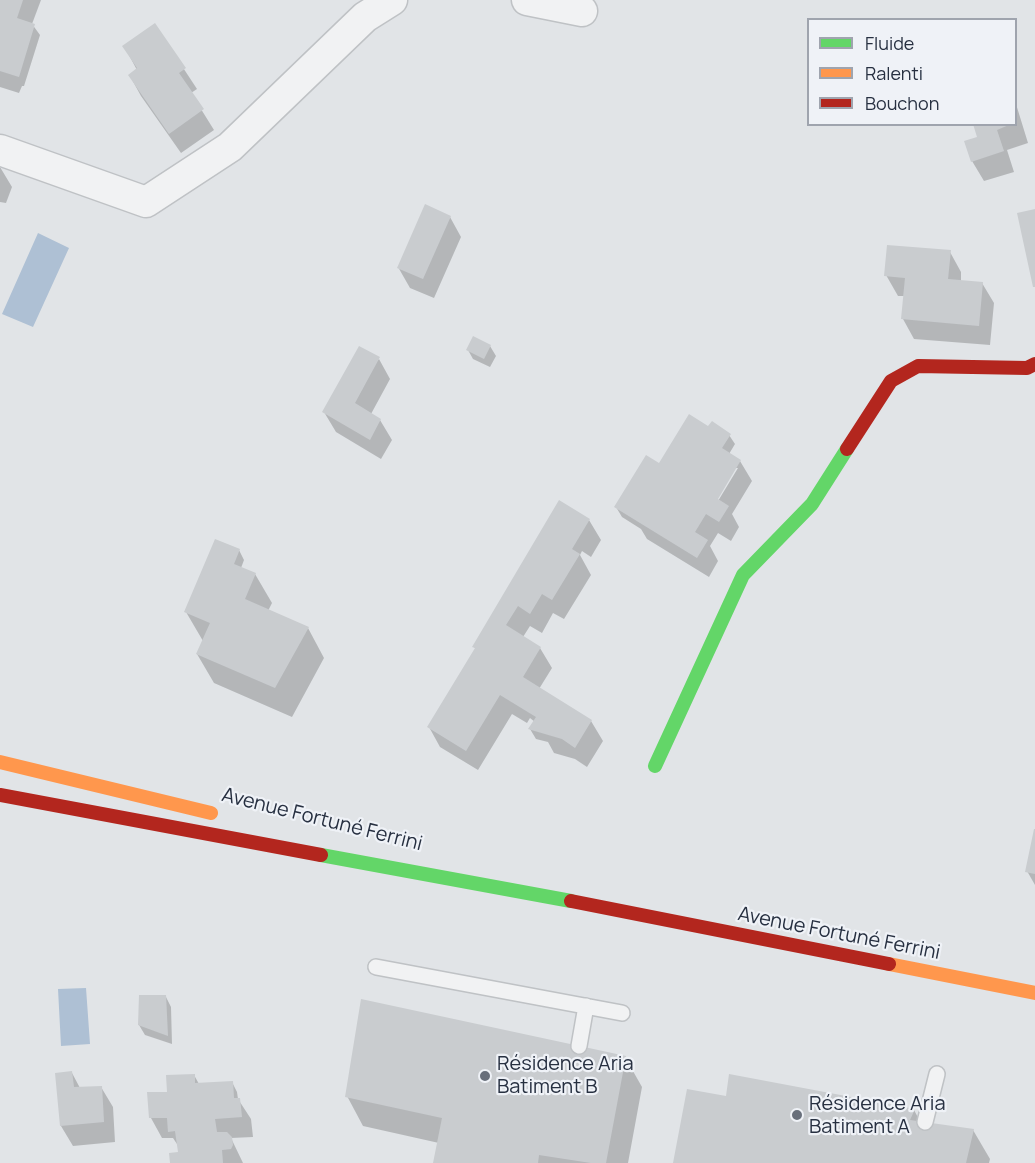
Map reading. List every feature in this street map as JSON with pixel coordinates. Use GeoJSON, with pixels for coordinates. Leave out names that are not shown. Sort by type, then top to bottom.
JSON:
{"type":"FeatureCollection","features":[{"type":"Feature","properties":{"kind":"main road"},"geometry":{"type":"LineString","coordinates":[[655,766],[743,575],[812,504],[891,381],[918,366],[1027,368],[1035,364]]}},
{"type":"Feature","properties":{"kind":"main road","name":"Avenue Fortuné Ferrini"},"geometry":{"type":"LineString","coordinates":[[0,763],[229,818]]}},
{"type":"Feature","properties":{"kind":"main road","name":"Avenue Fortuné Ferrini"},"geometry":{"type":"LineString","coordinates":[[0,795],[636,913],[1035,993]]}},
{"type":"Feature","properties":{"kind":"main road","name":"Avenue Fortuné Ferrini"},"geometry":{"type":"LineString","coordinates":[[343,845],[636,913]]}},
{"type":"Feature","properties":{"kind":"street"},"geometry":{"type":"LineString","coordinates":[[0,150],[146,202],[230,147],[365,17],[392,0]]}},
{"type":"Feature","properties":{"kind":"street"},"geometry":{"type":"LineString","coordinates":[[527,0],[582,11]]}},
{"type":"Feature","properties":{"kind":"lane"},"geometry":{"type":"LineString","coordinates":[[376,967],[622,1013]]}},
{"type":"Feature","properties":{"kind":"lane"},"geometry":{"type":"LineString","coordinates":[[579,1046],[586,1006]]}},
{"type":"Feature","properties":{"kind":"lane"},"geometry":{"type":"LineString","coordinates":[[925,1122],[937,1074]]}},
{"type":"Feature","properties":{"kind":"water"},"geometry":{"type":"Polygon","coordinates":[[[38,233],[69,248],[33,327],[2,314],[38,233]]]}},
{"type":"Feature","properties":{"kind":"water"},"geometry":{"type":"Polygon","coordinates":[[[86,988],[90,1044],[61,1046],[58,989],[86,988]]]}},
{"type":"Feature","properties":{"kind":"building"},"geometry":{"type":"Polygon","coordinates":[[[0,0],[23,0],[17,18],[35,24],[19,77],[0,71],[0,0]]]}},
{"type":"Feature","properties":{"kind":"building"},"geometry":{"type":"Polygon","coordinates":[[[155,23],[186,68],[179,73],[204,109],[169,134],[128,75],[137,68],[122,46],[155,23]]]}},
{"type":"Feature","properties":{"kind":"building"},"geometry":{"type":"Polygon","coordinates":[[[974,126],[1006,126],[997,130],[1004,151],[971,162],[964,141],[977,137],[974,126]]]}},
{"type":"Feature","properties":{"kind":"building"},"geometry":{"type":"Polygon","coordinates":[[[425,204],[451,216],[423,279],[397,268],[425,204]]]}},
{"type":"Feature","properties":{"kind":"building"},"geometry":{"type":"Polygon","coordinates":[[[1035,209],[1035,287],[1033,287],[1017,213],[1035,209]]]}},
{"type":"Feature","properties":{"kind":"building"},"geometry":{"type":"Polygon","coordinates":[[[887,245],[951,250],[948,279],[983,282],[979,326],[901,319],[905,278],[884,276],[887,245]]]}},
{"type":"Feature","properties":{"kind":"building"},"geometry":{"type":"Polygon","coordinates":[[[473,336],[491,345],[484,359],[466,350],[473,336]]]}},
{"type":"Feature","properties":{"kind":"building"},"geometry":{"type":"Polygon","coordinates":[[[359,346],[380,357],[355,403],[381,419],[370,440],[322,412],[359,346]]]}},
{"type":"Feature","properties":{"kind":"building"},"geometry":{"type":"Polygon","coordinates":[[[689,414],[708,426],[712,421],[731,434],[722,448],[741,460],[718,499],[729,506],[719,522],[706,514],[695,532],[708,540],[697,558],[614,507],[646,455],[659,463],[689,414]]]}},
{"type":"Feature","properties":{"kind":"building"},"geometry":{"type":"Polygon","coordinates":[[[559,500],[590,519],[572,549],[580,554],[552,600],[542,594],[530,614],[518,606],[506,625],[541,647],[523,677],[592,720],[575,748],[562,739],[528,729],[536,717],[500,695],[466,751],[427,727],[559,500]]]}},
{"type":"Feature","properties":{"kind":"building"},"geometry":{"type":"Polygon","coordinates":[[[215,539],[240,549],[234,564],[256,573],[245,599],[309,627],[275,688],[196,654],[210,623],[184,612],[215,539]]]}},
{"type":"Feature","properties":{"kind":"building"},"geometry":{"type":"Polygon","coordinates":[[[1035,829],[1035,874],[1025,872],[1035,829]]]}},
{"type":"Feature","properties":{"kind":"building"},"geometry":{"type":"Polygon","coordinates":[[[139,995],[166,995],[168,1036],[138,1025],[139,995]]]}},
{"type":"Feature","properties":{"kind":"building","name":"Résidence Aria Batiment B"},"geometry":{"type":"Polygon","coordinates":[[[361,999],[626,1056],[606,1163],[539,1155],[538,1163],[433,1163],[442,1118],[345,1097],[361,999]]]}},
{"type":"Feature","properties":{"kind":"building"},"geometry":{"type":"Polygon","coordinates":[[[72,1071],[74,1087],[102,1086],[104,1122],[60,1126],[55,1073],[72,1071]]]}},
{"type":"Feature","properties":{"kind":"building"},"geometry":{"type":"Polygon","coordinates":[[[195,1074],[195,1083],[233,1081],[234,1098],[240,1098],[242,1117],[215,1119],[217,1132],[227,1132],[232,1137],[231,1149],[222,1150],[223,1163],[170,1163],[169,1153],[178,1152],[175,1131],[168,1132],[167,1118],[149,1118],[147,1092],[167,1092],[166,1075],[195,1074]]]}},
{"type":"Feature","properties":{"kind":"building","name":"Résidence Aria Batiment A"},"geometry":{"type":"Polygon","coordinates":[[[729,1074],[915,1109],[910,1120],[974,1129],[966,1163],[673,1163],[687,1089],[726,1096],[729,1074]]]}},
{"type":"Feature","properties":{"kind":"traffic: fast"},"geometry":{"type":"LineString","coordinates":[[655,766],[743,575],[812,504],[847,449]]}},
{"type":"Feature","properties":{"kind":"traffic: fast"},"geometry":{"type":"LineString","coordinates":[[321,855],[571,901]]}},
{"type":"Feature","properties":{"kind":"traffic: slow"},"geometry":{"type":"LineString","coordinates":[[0,762],[211,813]]}},
{"type":"Feature","properties":{"kind":"traffic: slow"},"geometry":{"type":"LineString","coordinates":[[889,964],[1035,993]]}},
{"type":"Feature","properties":{"kind":"traffic: jam"},"geometry":{"type":"LineString","coordinates":[[847,449],[891,381],[918,366],[1027,368],[1035,364]]}},
{"type":"Feature","properties":{"kind":"traffic: jam"},"geometry":{"type":"LineString","coordinates":[[0,795],[321,855]]}},
{"type":"Feature","properties":{"kind":"traffic: jam"},"geometry":{"type":"LineString","coordinates":[[571,901],[889,964]]}},
{"type":"Feature","properties":{"kind":"place","name":"Résidence Aria Batiment B"},"geometry":{"type":"Point","coordinates":[485,1076]}},
{"type":"Feature","properties":{"kind":"place","name":"Résidence Aria Batiment A"},"geometry":{"type":"Point","coordinates":[797,1115]}}]}
